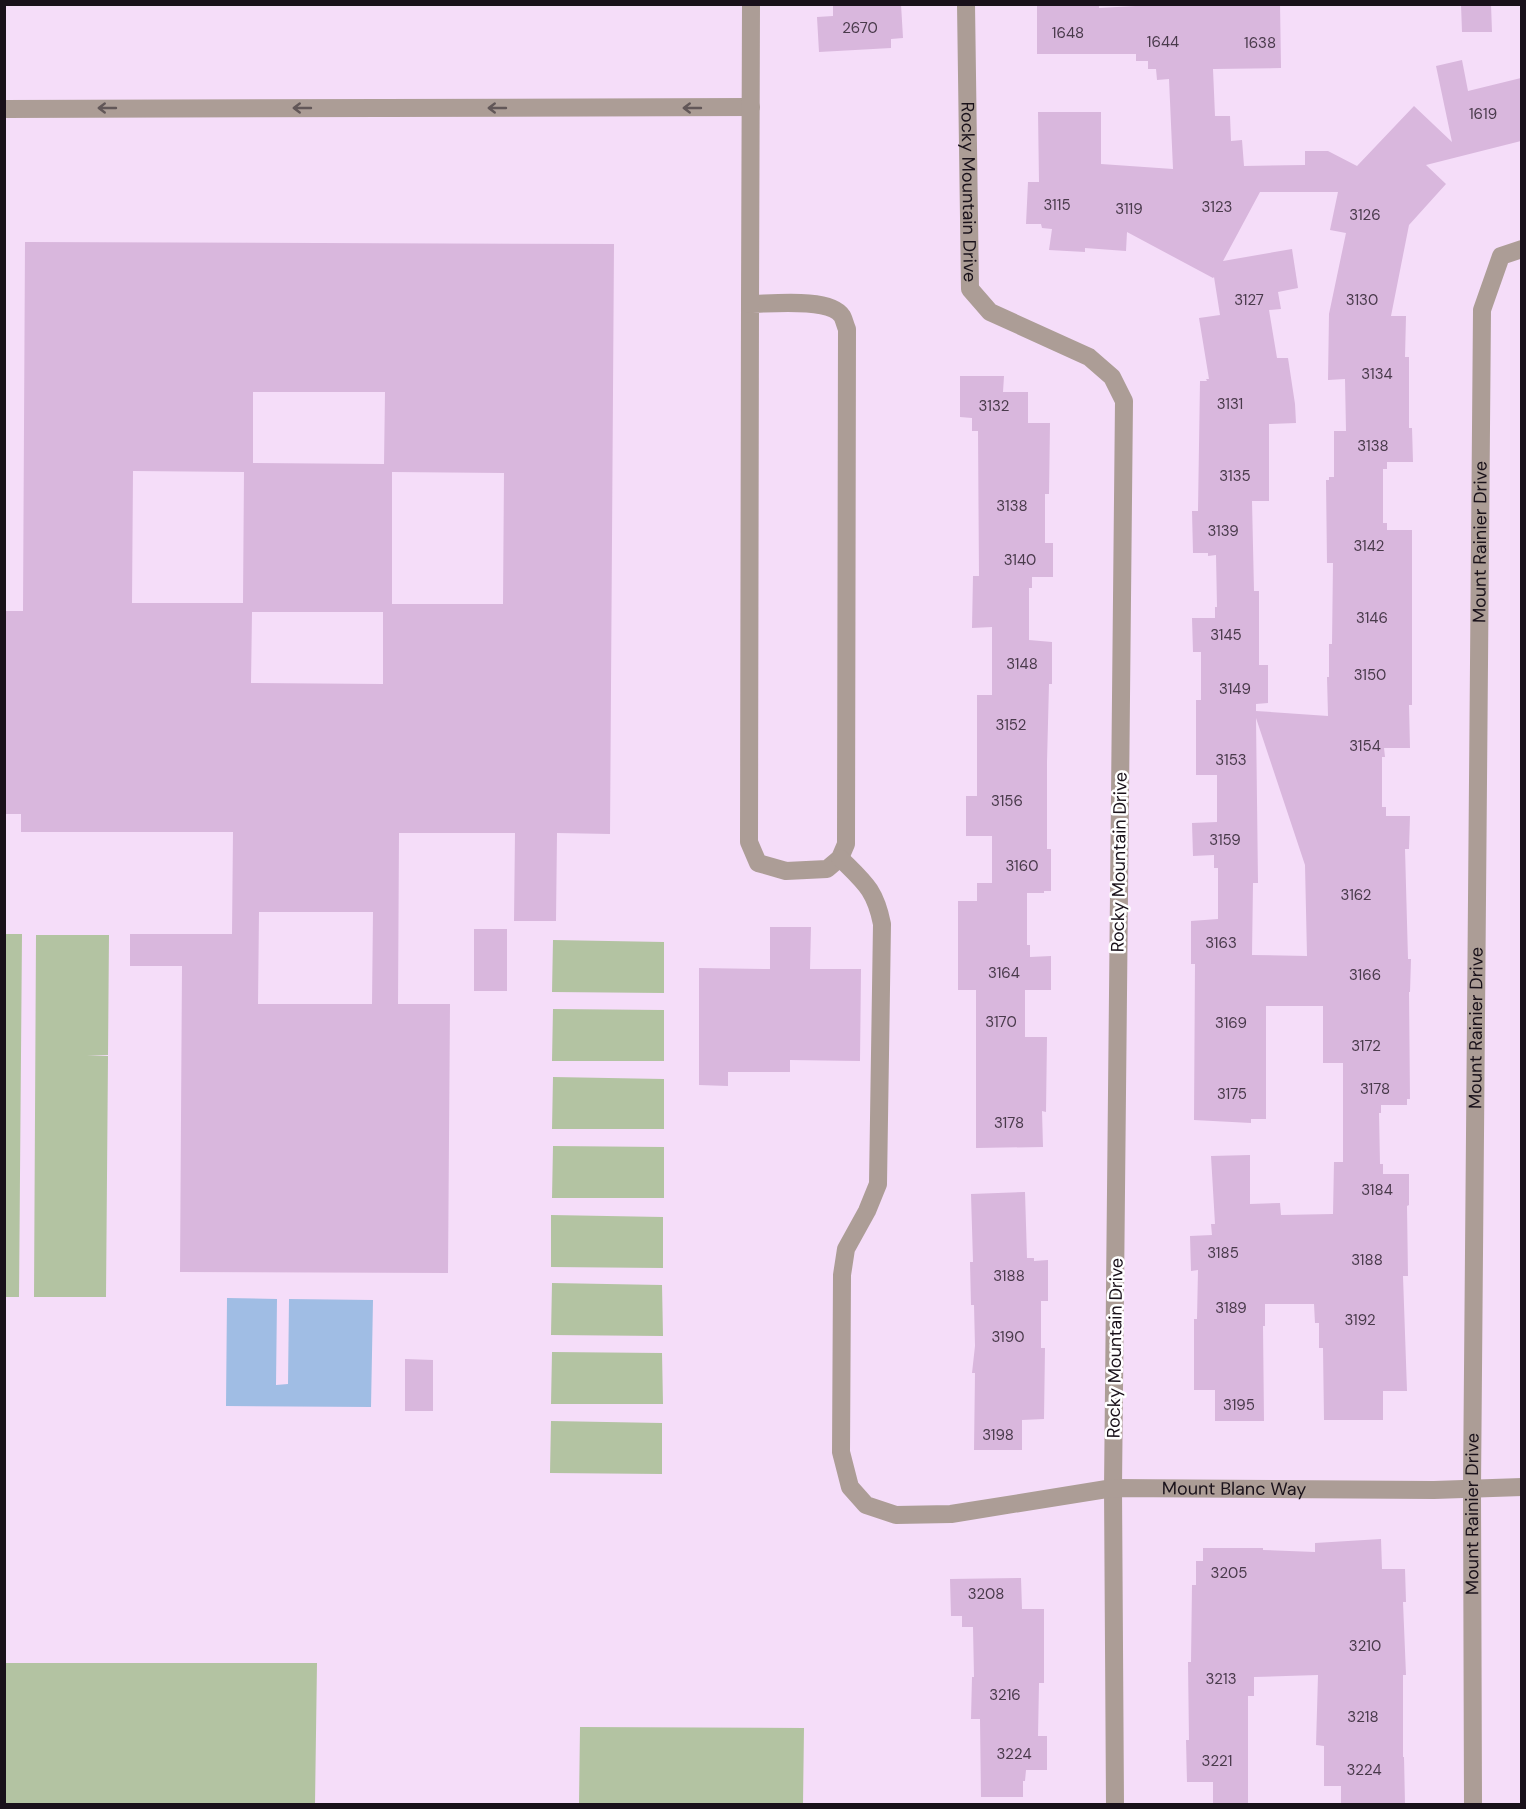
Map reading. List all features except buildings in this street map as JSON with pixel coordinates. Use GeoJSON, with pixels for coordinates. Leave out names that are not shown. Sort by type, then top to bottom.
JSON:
{"type":"FeatureCollection","features":[{"type":"Feature","properties":{"kind":"street"},"geometry":{"type":"LineString","coordinates":[[750,304],[825,305],[842,314],[847,329],[846,844],[840,858],[827,869],[786,872],[758,863],[749,843],[750,304],[751,4]]}},
{"type":"Feature","properties":{"kind":"street","name":"Rocky Mountain Drive"},"geometry":{"type":"LineString","coordinates":[[966,4],[970,289],[990,312],[1089,357],[1112,377],[1124,401],[1113,1488],[1115,1804]]}},
{"type":"Feature","properties":{"kind":"street"},"geometry":{"type":"LineString","coordinates":[[4,109],[751,108]]}},
{"type":"Feature","properties":{"kind":"street","name":"Mount Rainier Drive"},"geometry":{"type":"LineString","coordinates":[[1473,1804],[1472,1488],[1482,310],[1501,256],[1521,249]]}},
{"type":"Feature","properties":{"kind":"street","name":"Mount Blanc Way"},"geometry":{"type":"LineString","coordinates":[[840,858],[868,886],[878,903],[882,924],[878,1185],[846,1249],[842,1275],[841,1452],[850,1487],[866,1505],[896,1515],[951,1514],[1113,1488],[1434,1490],[1521,1487]]}},
{"type":"Feature","properties":{"kind":"green space"},"geometry":{"type":"Polygon","coordinates":[[[5,934],[22,934],[19,1297],[4,1297],[5,934]]]}},
{"type":"Feature","properties":{"kind":"green space"},"geometry":{"type":"Polygon","coordinates":[[[36,935],[109,935],[108,1055],[87,1056],[108,1056],[106,1297],[34,1297],[36,935]]]}},
{"type":"Feature","properties":{"kind":"green space"},"geometry":{"type":"Polygon","coordinates":[[[553,940],[664,942],[664,993],[552,992],[553,940]]]}},
{"type":"Feature","properties":{"kind":"green space"},"geometry":{"type":"Polygon","coordinates":[[[553,1009],[664,1010],[664,1061],[552,1061],[553,1009]]]}},
{"type":"Feature","properties":{"kind":"green space"},"geometry":{"type":"Polygon","coordinates":[[[553,1077],[664,1079],[664,1129],[552,1129],[553,1077]]]}},
{"type":"Feature","properties":{"kind":"green space"},"geometry":{"type":"Polygon","coordinates":[[[553,1146],[664,1147],[664,1198],[552,1198],[553,1146]]]}},
{"type":"Feature","properties":{"kind":"green space"},"geometry":{"type":"Polygon","coordinates":[[[551,1215],[663,1217],[663,1268],[551,1267],[551,1215]]]}},
{"type":"Feature","properties":{"kind":"green space"},"geometry":{"type":"Polygon","coordinates":[[[552,1283],[662,1285],[663,1336],[551,1335],[552,1283]]]}},
{"type":"Feature","properties":{"kind":"green space"},"geometry":{"type":"Polygon","coordinates":[[[552,1352],[662,1353],[663,1404],[551,1404],[552,1352]]]}},
{"type":"Feature","properties":{"kind":"green space"},"geometry":{"type":"Polygon","coordinates":[[[551,1421],[662,1423],[662,1474],[550,1473],[551,1421]]]}},
{"type":"Feature","properties":{"kind":"green space"},"geometry":{"type":"Polygon","coordinates":[[[5,1663],[317,1663],[315,1804],[5,1804],[5,1663]]]}},
{"type":"Feature","properties":{"kind":"green space"},"geometry":{"type":"Polygon","coordinates":[[[580,1727],[804,1728],[803,1804],[579,1804],[580,1727]]]}},
{"type":"Feature","properties":{"kind":"water"},"geometry":{"type":"Polygon","coordinates":[[[227,1298],[277,1299],[276,1385],[288,1384],[289,1299],[373,1300],[371,1407],[226,1406],[227,1298]]]}}]}
